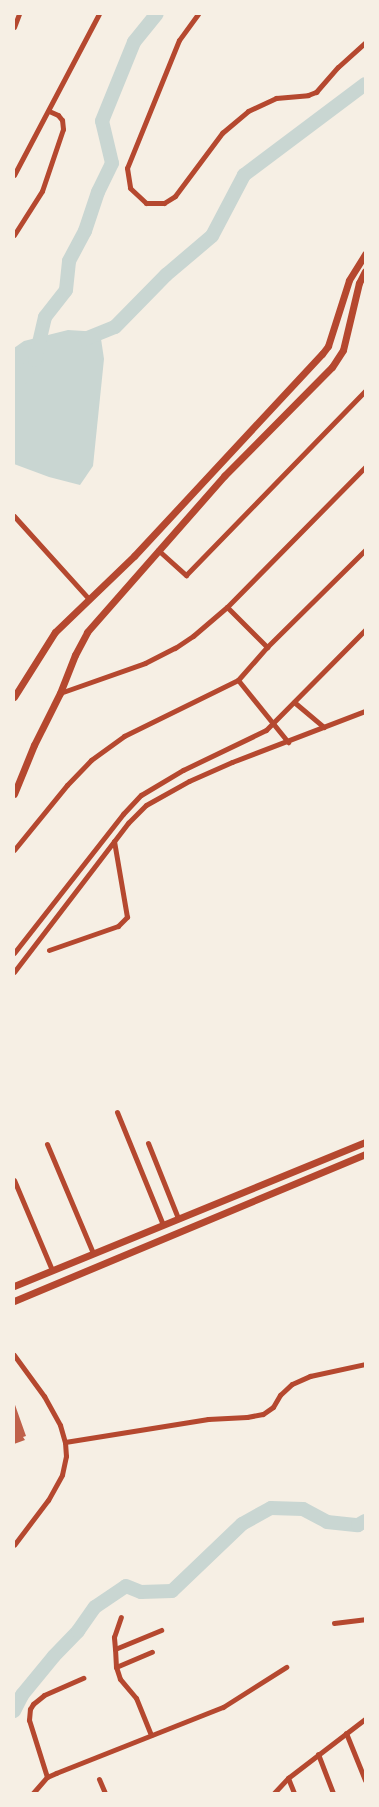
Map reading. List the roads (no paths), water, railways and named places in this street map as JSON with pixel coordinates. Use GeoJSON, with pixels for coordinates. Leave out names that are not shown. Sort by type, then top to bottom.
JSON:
{"type":"FeatureCollection","features":[{"type":"Feature","properties":{"kind":"main road"},"geometry":{"type":"LineString","coordinates":[[14,698],[55,632],[88,598],[134,556],[322,354],[328,346],[349,280],[365,254]]}},
{"type":"Feature","properties":{"kind":"main road"},"geometry":{"type":"LineString","coordinates":[[14,794],[34,745],[87,632],[224,476],[332,367],[343,350],[359,283],[365,271]]}},
{"type":"Feature","properties":{"kind":"main road"},"geometry":{"type":"LineString","coordinates":[[14,1286],[365,1142]]}},
{"type":"Feature","properties":{"kind":"main road"},"geometry":{"type":"LineString","coordinates":[[14,1301],[365,1154]]}},
{"type":"Feature","properties":{"kind":"street"},"geometry":{"type":"LineString","coordinates":[[14,27],[19,14]]}},
{"type":"Feature","properties":{"kind":"street"},"geometry":{"type":"LineString","coordinates":[[14,176],[50,111],[99,14]]}},
{"type":"Feature","properties":{"kind":"street"},"geometry":{"type":"LineString","coordinates":[[198,14],[179,40],[127,168],[130,188],[146,203],[164,203],[175,196],[222,133],[248,111],[276,98],[308,95],[316,92],[338,66],[365,42]]}},
{"type":"Feature","properties":{"kind":"street"},"geometry":{"type":"LineString","coordinates":[[14,235],[42,191],[63,129],[62,120],[58,115],[50,111]]}},
{"type":"Feature","properties":{"kind":"street"},"geometry":{"type":"LineString","coordinates":[[158,550],[186,575],[365,391]]}},
{"type":"Feature","properties":{"kind":"street"},"geometry":{"type":"LineString","coordinates":[[60,693],[145,662],[175,648],[193,636],[227,607],[365,467]]}},
{"type":"Feature","properties":{"kind":"street"},"geometry":{"type":"LineString","coordinates":[[14,516],[88,598]]}},
{"type":"Feature","properties":{"kind":"street"},"geometry":{"type":"LineString","coordinates":[[14,850],[67,785],[91,760],[124,736],[238,680],[267,647],[365,550]]}},
{"type":"Feature","properties":{"kind":"street"},"geometry":{"type":"LineString","coordinates":[[227,607],[267,647]]}},
{"type":"Feature","properties":{"kind":"street"},"geometry":{"type":"LineString","coordinates":[[14,953],[122,814],[141,795],[183,770],[259,736],[365,630]]}},
{"type":"Feature","properties":{"kind":"street"},"geometry":{"type":"LineString","coordinates":[[238,680],[274,722],[288,742]]}},
{"type":"Feature","properties":{"kind":"street"},"geometry":{"type":"LineString","coordinates":[[294,702],[324,727]]}},
{"type":"Feature","properties":{"kind":"street"},"geometry":{"type":"LineString","coordinates":[[14,972],[114,841],[146,804],[163,794],[232,762],[365,712]]}},
{"type":"Feature","properties":{"kind":"street"},"geometry":{"type":"LineString","coordinates":[[49,950],[118,926],[127,917],[114,841]]}},
{"type":"Feature","properties":{"kind":"street"},"geometry":{"type":"LineString","coordinates":[[117,1112],[163,1225]]}},
{"type":"Feature","properties":{"kind":"street"},"geometry":{"type":"LineString","coordinates":[[148,1143],[178,1218]]}},
{"type":"Feature","properties":{"kind":"street"},"geometry":{"type":"LineString","coordinates":[[47,1144],[93,1253]]}},
{"type":"Feature","properties":{"kind":"street"},"geometry":{"type":"LineString","coordinates":[[14,1180],[52,1270]]}},
{"type":"Feature","properties":{"kind":"street"},"geometry":{"type":"LineString","coordinates":[[14,1355],[44,1396],[60,1425],[65,1442],[62,1476],[48,1500],[14,1545]]}},
{"type":"Feature","properties":{"kind":"street"},"geometry":{"type":"LineString","coordinates":[[65,1442],[208,1419],[247,1417],[263,1414],[272,1407],[280,1395],[292,1384],[310,1376],[365,1364]]}},
{"type":"Feature","properties":{"kind":"street"},"geometry":{"type":"LineString","coordinates":[[121,1617],[114,1636],[116,1667],[123,1684],[136,1698],[152,1735]]}},
{"type":"Feature","properties":{"kind":"street"},"geometry":{"type":"LineString","coordinates":[[334,1623],[365,1619]]}},
{"type":"Feature","properties":{"kind":"street"},"geometry":{"type":"LineString","coordinates":[[115,1649],[161,1630]]}},
{"type":"Feature","properties":{"kind":"street"},"geometry":{"type":"LineString","coordinates":[[116,1667],[152,1652]]}},
{"type":"Feature","properties":{"kind":"street"},"geometry":{"type":"LineString","coordinates":[[32,1793],[47,1778],[223,1707],[286,1667]]}},
{"type":"Feature","properties":{"kind":"street"},"geometry":{"type":"LineString","coordinates":[[47,1778],[29,1720],[30,1709],[44,1695],[83,1678]]}},
{"type":"Feature","properties":{"kind":"street"},"geometry":{"type":"LineString","coordinates":[[274,1793],[288,1778],[365,1719]]}},
{"type":"Feature","properties":{"kind":"street"},"geometry":{"type":"LineString","coordinates":[[346,1733],[365,1780]]}},
{"type":"Feature","properties":{"kind":"street"},"geometry":{"type":"LineString","coordinates":[[318,1754],[333,1793]]}},
{"type":"Feature","properties":{"kind":"street"},"geometry":{"type":"LineString","coordinates":[[288,1778],[294,1793]]}},
{"type":"Feature","properties":{"kind":"street"},"geometry":{"type":"LineString","coordinates":[[99,1779],[106,1793]]}},
{"type":"Feature","properties":{"kind":"waterway"},"geometry":{"type":"LineString","coordinates":[[14,387],[35,360],[45,317],[66,290],[69,261],[85,231],[98,192],[112,163],[102,121],[134,42],[157,14]]}},
{"type":"Feature","properties":{"kind":"waterway"},"geometry":{"type":"LineString","coordinates":[[85,339],[115,327],[166,275],[212,236],[244,175],[365,84]]}},
{"type":"Feature","properties":{"kind":"waterway"},"geometry":{"type":"LineString","coordinates":[[14,1711],[22,1695],[54,1656],[78,1631],[95,1607],[126,1586],[141,1592],[172,1591],[242,1524],[271,1508],[303,1509],[327,1522],[358,1525],[365,1521]]}}]}
